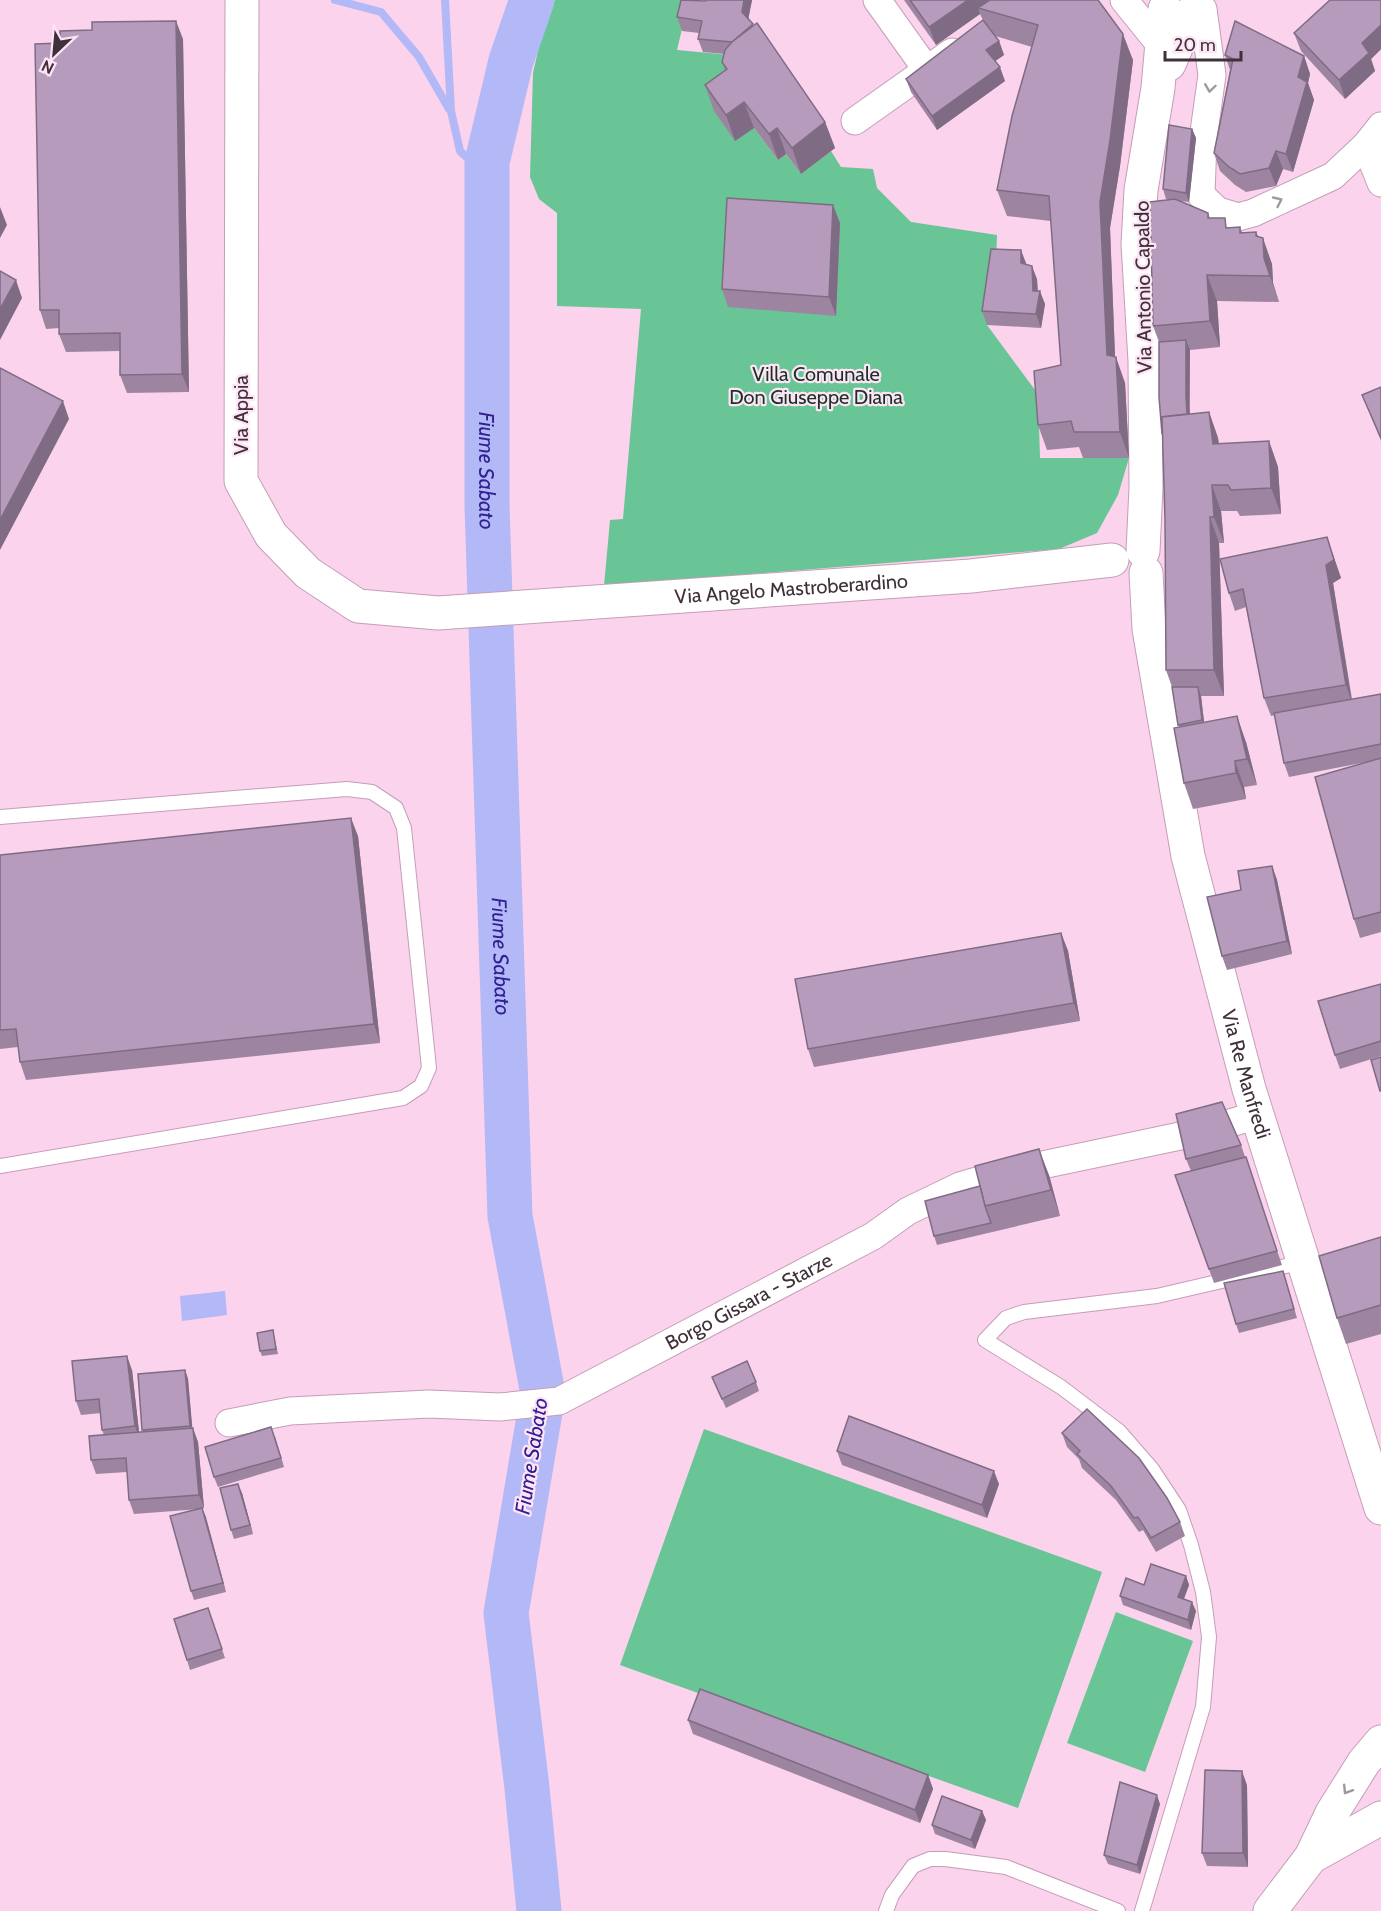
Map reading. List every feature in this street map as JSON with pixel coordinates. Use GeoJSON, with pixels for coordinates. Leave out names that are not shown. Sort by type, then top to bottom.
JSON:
{"type":"FeatureCollection","features":[{"type":"Feature","properties":{"kind":"main road","name":"Via Appia"},"geometry":{"type":"LineString","coordinates":[[242,0],[241,481],[271,535],[308,573],[358,606],[438,613],[532,606]]}},
{"type":"Feature","properties":{"kind":"main road"},"geometry":{"type":"LineString","coordinates":[[1158,88],[1162,47],[1179,5]]}},
{"type":"Feature","properties":{"kind":"main road"},"geometry":{"type":"LineString","coordinates":[[1158,88],[1179,5]]}},
{"type":"Feature","properties":{"kind":"main road","name":"Via Antonio Capaldo"},"geometry":{"type":"LineString","coordinates":[[1127,564],[1146,488],[1145,361],[1138,244],[1141,190],[1158,88]]}},
{"type":"Feature","properties":{"kind":"main road","name":"Via Angelo Mastroberardino"},"geometry":{"type":"LineString","coordinates":[[532,606],[971,576],[1052,567],[1127,564]]}},
{"type":"Feature","properties":{"kind":"main road","name":"Via Re Manfredi"},"geometry":{"type":"LineString","coordinates":[[1127,564],[1149,629],[1188,856],[1249,1089],[1381,1508]]}},
{"type":"Feature","properties":{"kind":"main road"},"geometry":{"type":"LineString","coordinates":[[1270,1911],[1311,1857],[1332,1813],[1364,1762],[1381,1742]]}},
{"type":"Feature","properties":{"kind":"main road"},"geometry":{"type":"LineString","coordinates":[[1311,1857],[1381,1818]]}},
{"type":"Feature","properties":{"kind":"street"},"geometry":{"type":"LineString","coordinates":[[877,0],[927,70]]}},
{"type":"Feature","properties":{"kind":"street"},"geometry":{"type":"LineString","coordinates":[[1124,0],[1162,47]]}},
{"type":"Feature","properties":{"kind":"street"},"geometry":{"type":"LineString","coordinates":[[1179,5],[1212,75],[1203,139],[1201,195],[1218,211],[1239,217],[1253,213],[1333,176],[1373,136]]}},
{"type":"Feature","properties":{"kind":"street"},"geometry":{"type":"LineString","coordinates":[[855,121],[970,40]]}},
{"type":"Feature","properties":{"kind":"street"},"geometry":{"type":"LineString","coordinates":[[1373,136],[1381,183]]}},
{"type":"Feature","properties":{"kind":"street","name":"Borgo Gissara - Starze"},"geometry":{"type":"LineString","coordinates":[[229,1423],[290,1411],[429,1404],[500,1407],[559,1401],[873,1236],[908,1211],[960,1186],[1004,1173],[1204,1131],[1257,1115]]}},
{"type":"Feature","properties":{"kind":"lane"},"geometry":{"type":"LineString","coordinates":[[0,817],[347,789],[372,792],[396,808],[404,828],[429,1068],[421,1086],[403,1098],[0,1166]]}},
{"type":"Feature","properties":{"kind":"lane"},"geometry":{"type":"LineString","coordinates":[[1142,1911],[1203,1707],[1209,1637],[1203,1592],[1191,1545],[1179,1510],[1152,1469],[1119,1431],[1060,1387],[985,1340],[1006,1318],[1024,1312],[1157,1296],[1304,1262]]}},
{"type":"Feature","properties":{"kind":"lane"},"geometry":{"type":"LineString","coordinates":[[886,1911],[892,1895],[913,1866],[930,1859],[945,1859],[1006,1867],[1118,1911]]}},
{"type":"Feature","properties":{"kind":"green space","name":"Villa Comunale Don Giuseppe Diana"},"geometry":{"type":"Polygon","coordinates":[[[555,0],[693,0],[686,12],[677,50],[741,56],[754,128],[778,160],[786,154],[801,174],[831,151],[841,167],[873,169],[877,188],[911,222],[997,235],[996,263],[987,325],[1038,394],[1040,458],[1129,458],[1118,495],[1097,533],[1059,549],[604,586],[610,520],[623,519],[641,309],[557,306],[557,213],[539,199],[530,177],[533,73],[545,20],[555,0]]]}},
{"type":"Feature","properties":{"kind":"green space"},"geometry":{"type":"Polygon","coordinates":[[[704,1429],[1102,1572],[1018,1808],[620,1665],[704,1429]]]}},
{"type":"Feature","properties":{"kind":"green space"},"geometry":{"type":"Polygon","coordinates":[[[1116,1612],[1193,1641],[1145,1772],[1067,1743],[1116,1612]]]}},
{"type":"Feature","properties":{"kind":"water"},"geometry":{"type":"Polygon","coordinates":[[[225,1291],[227,1315],[182,1321],[180,1296],[225,1291]]]}},
{"type":"Feature","properties":{"kind":"building"},"geometry":{"type":"Polygon","coordinates":[[[681,0],[744,0],[742,12],[753,24],[732,42],[698,39],[702,21],[677,17],[681,0]]]}},
{"type":"Feature","properties":{"kind":"building"},"geometry":{"type":"Polygon","coordinates":[[[910,0],[968,0],[929,27],[910,0]]]}},
{"type":"Feature","properties":{"kind":"building"},"geometry":{"type":"Polygon","coordinates":[[[990,0],[1098,0],[1123,34],[1100,202],[1107,355],[1116,357],[1120,432],[1074,432],[1071,421],[1038,425],[1034,371],[1061,365],[1049,196],[997,190],[1012,116],[1038,25],[978,8],[990,0]]]}},
{"type":"Feature","properties":{"kind":"building"},"geometry":{"type":"Polygon","coordinates":[[[1330,0],[1381,0],[1381,25],[1362,43],[1369,53],[1339,80],[1294,33],[1330,0]]]}},
{"type":"Feature","properties":{"kind":"building"},"geometry":{"type":"Polygon","coordinates":[[[983,20],[999,41],[986,50],[1000,67],[932,116],[906,79],[983,20]]]}},
{"type":"Feature","properties":{"kind":"building"},"geometry":{"type":"Polygon","coordinates":[[[176,21],[182,374],[120,375],[120,333],[59,334],[59,310],[40,310],[35,44],[60,43],[60,31],[92,30],[92,22],[176,21]]]}},
{"type":"Feature","properties":{"kind":"building"},"geometry":{"type":"Polygon","coordinates":[[[1235,21],[1304,56],[1298,77],[1307,82],[1286,154],[1276,151],[1269,168],[1240,174],[1214,153],[1233,59],[1225,55],[1235,21]]]}},
{"type":"Feature","properties":{"kind":"building"},"geometry":{"type":"Polygon","coordinates":[[[757,23],[825,122],[792,148],[777,128],[769,134],[744,102],[726,115],[705,85],[727,69],[722,62],[725,50],[757,23]]]}},
{"type":"Feature","properties":{"kind":"building"},"geometry":{"type":"Polygon","coordinates":[[[1169,125],[1192,129],[1186,193],[1163,189],[1169,125]]]}},
{"type":"Feature","properties":{"kind":"building"},"geometry":{"type":"Polygon","coordinates":[[[727,198],[833,205],[829,297],[722,289],[727,198]]]}},
{"type":"Feature","properties":{"kind":"building"},"geometry":{"type":"Polygon","coordinates":[[[1175,199],[1208,213],[1208,218],[1225,218],[1226,228],[1240,227],[1240,233],[1256,232],[1256,236],[1263,238],[1264,258],[1270,276],[1207,275],[1210,321],[1153,326],[1150,202],[1175,199]]]}},
{"type":"Feature","properties":{"kind":"building"},"geometry":{"type":"Polygon","coordinates":[[[991,249],[1021,250],[1021,263],[1032,266],[1033,291],[1040,291],[1036,314],[982,311],[991,249]]]}},
{"type":"Feature","properties":{"kind":"building"},"geometry":{"type":"Polygon","coordinates":[[[0,271],[16,280],[0,309],[0,271]]]}},
{"type":"Feature","properties":{"kind":"building"},"geometry":{"type":"Polygon","coordinates":[[[1186,340],[1187,414],[1162,417],[1162,434],[1159,342],[1186,340]]]}},
{"type":"Feature","properties":{"kind":"building"},"geometry":{"type":"Polygon","coordinates":[[[0,368],[63,401],[0,520],[0,368]]]}},
{"type":"Feature","properties":{"kind":"building"},"geometry":{"type":"Polygon","coordinates":[[[1381,387],[1381,438],[1362,395],[1381,387]]]}},
{"type":"Feature","properties":{"kind":"building"},"geometry":{"type":"Polygon","coordinates":[[[1209,412],[1213,444],[1269,441],[1271,488],[1231,490],[1228,485],[1212,485],[1214,517],[1210,517],[1214,670],[1166,670],[1162,417],[1209,412]]]}},
{"type":"Feature","properties":{"kind":"building"},"geometry":{"type":"Polygon","coordinates":[[[1327,537],[1334,560],[1326,565],[1346,685],[1264,698],[1243,589],[1229,593],[1220,559],[1327,537]]]}},
{"type":"Feature","properties":{"kind":"building"},"geometry":{"type":"Polygon","coordinates":[[[1172,687],[1198,687],[1202,720],[1178,725],[1172,687]]]}},
{"type":"Feature","properties":{"kind":"building"},"geometry":{"type":"Polygon","coordinates":[[[1381,694],[1381,744],[1284,763],[1274,713],[1381,694]]]}},
{"type":"Feature","properties":{"kind":"building"},"geometry":{"type":"Polygon","coordinates":[[[1237,716],[1247,759],[1235,761],[1236,773],[1184,783],[1174,728],[1237,716]]]}},
{"type":"Feature","properties":{"kind":"building"},"geometry":{"type":"Polygon","coordinates":[[[1381,758],[1381,912],[1354,919],[1315,777],[1381,758]]]}},
{"type":"Feature","properties":{"kind":"building"},"geometry":{"type":"Polygon","coordinates":[[[351,818],[374,1024],[20,1062],[16,1029],[0,1030],[0,855],[351,818]]]}},
{"type":"Feature","properties":{"kind":"building"},"geometry":{"type":"Polygon","coordinates":[[[1272,866],[1287,941],[1222,956],[1207,897],[1241,890],[1238,871],[1272,866]]]}},
{"type":"Feature","properties":{"kind":"building"},"geometry":{"type":"Polygon","coordinates":[[[1061,933],[1074,1003],[808,1049],[795,979],[1061,933]]]}},
{"type":"Feature","properties":{"kind":"building"},"geometry":{"type":"Polygon","coordinates":[[[1381,984],[1381,1041],[1335,1055],[1318,1001],[1381,984]]]}},
{"type":"Feature","properties":{"kind":"building"},"geometry":{"type":"Polygon","coordinates":[[[1381,1057],[1381,1091],[1380,1091],[1371,1060],[1381,1057]]]}},
{"type":"Feature","properties":{"kind":"building"},"geometry":{"type":"Polygon","coordinates":[[[1222,1102],[1241,1145],[1186,1159],[1176,1114],[1222,1102]]]}},
{"type":"Feature","properties":{"kind":"building"},"geometry":{"type":"Polygon","coordinates":[[[1039,1149],[1051,1190],[985,1206],[975,1166],[1039,1149]]]}},
{"type":"Feature","properties":{"kind":"building"},"geometry":{"type":"Polygon","coordinates":[[[1246,1157],[1277,1251],[1209,1269],[1175,1175],[1246,1157]]]}},
{"type":"Feature","properties":{"kind":"building"},"geometry":{"type":"Polygon","coordinates":[[[980,1186],[991,1223],[934,1236],[925,1201],[980,1186]]]}},
{"type":"Feature","properties":{"kind":"building"},"geometry":{"type":"Polygon","coordinates":[[[1381,1237],[1381,1305],[1337,1318],[1319,1256],[1381,1237]]]}},
{"type":"Feature","properties":{"kind":"building"},"geometry":{"type":"Polygon","coordinates":[[[1283,1271],[1294,1309],[1236,1324],[1224,1283],[1283,1271]]]}},
{"type":"Feature","properties":{"kind":"building"},"geometry":{"type":"Polygon","coordinates":[[[273,1330],[276,1349],[260,1351],[257,1333],[273,1330]]]}},
{"type":"Feature","properties":{"kind":"building"},"geometry":{"type":"Polygon","coordinates":[[[127,1356],[135,1426],[102,1430],[99,1399],[76,1401],[72,1361],[127,1356]]]}},
{"type":"Feature","properties":{"kind":"building"},"geometry":{"type":"Polygon","coordinates":[[[747,1361],[756,1382],[722,1399],[712,1377],[747,1361]]]}},
{"type":"Feature","properties":{"kind":"building"},"geometry":{"type":"Polygon","coordinates":[[[185,1370],[190,1426],[142,1430],[138,1374],[185,1370]]]}},
{"type":"Feature","properties":{"kind":"building"},"geometry":{"type":"Polygon","coordinates":[[[1087,1409],[1139,1458],[1167,1498],[1180,1522],[1151,1538],[1138,1517],[1134,1518],[1111,1486],[1077,1454],[1080,1451],[1062,1433],[1087,1409]]]}},
{"type":"Feature","properties":{"kind":"building"},"geometry":{"type":"Polygon","coordinates":[[[849,1416],[994,1471],[982,1505],[837,1451],[849,1416]]]}},
{"type":"Feature","properties":{"kind":"building"},"geometry":{"type":"Polygon","coordinates":[[[271,1427],[281,1458],[214,1477],[205,1447],[271,1427]]]}},
{"type":"Feature","properties":{"kind":"building"},"geometry":{"type":"Polygon","coordinates":[[[193,1428],[199,1495],[129,1500],[126,1458],[91,1460],[89,1436],[193,1428]]]}},
{"type":"Feature","properties":{"kind":"building"},"geometry":{"type":"Polygon","coordinates":[[[238,1484],[250,1525],[231,1530],[220,1488],[238,1484]]]}},
{"type":"Feature","properties":{"kind":"building"},"geometry":{"type":"Polygon","coordinates":[[[202,1508],[223,1583],[191,1591],[170,1516],[202,1508]]]}},
{"type":"Feature","properties":{"kind":"building"},"geometry":{"type":"Polygon","coordinates":[[[1151,1564],[1186,1576],[1178,1597],[1192,1602],[1188,1620],[1120,1596],[1126,1578],[1144,1585],[1151,1564]]]}},
{"type":"Feature","properties":{"kind":"building"},"geometry":{"type":"Polygon","coordinates":[[[208,1608],[222,1649],[187,1660],[174,1619],[208,1608]]]}},
{"type":"Feature","properties":{"kind":"building"},"geometry":{"type":"Polygon","coordinates":[[[700,1689],[928,1775],[915,1810],[688,1720],[700,1689]]]}},
{"type":"Feature","properties":{"kind":"building"},"geometry":{"type":"Polygon","coordinates":[[[1205,1770],[1242,1771],[1243,1853],[1202,1853],[1205,1770]]]}},
{"type":"Feature","properties":{"kind":"building"},"geometry":{"type":"Polygon","coordinates":[[[1120,1782],[1157,1795],[1137,1865],[1104,1855],[1120,1782]]]}},
{"type":"Feature","properties":{"kind":"building"},"geometry":{"type":"Polygon","coordinates":[[[942,1796],[982,1811],[971,1840],[932,1825],[942,1796]]]}},
{"type":"Feature","properties":{"kind":"waterway"},"geometry":{"type":"LineString","coordinates":[[335,0],[381,12],[419,57],[449,109]]}},
{"type":"Feature","properties":{"kind":"waterway"},"geometry":{"type":"LineString","coordinates":[[445,0],[451,111],[460,151],[478,168],[487,184]]}},
{"type":"Feature","properties":{"kind":"waterway","name":"Fiume Sabato"},"geometry":{"type":"LineString","coordinates":[[532,0],[511,61],[487,162],[487,505],[510,1216],[543,1394],[506,1613],[539,1911]]}}]}
